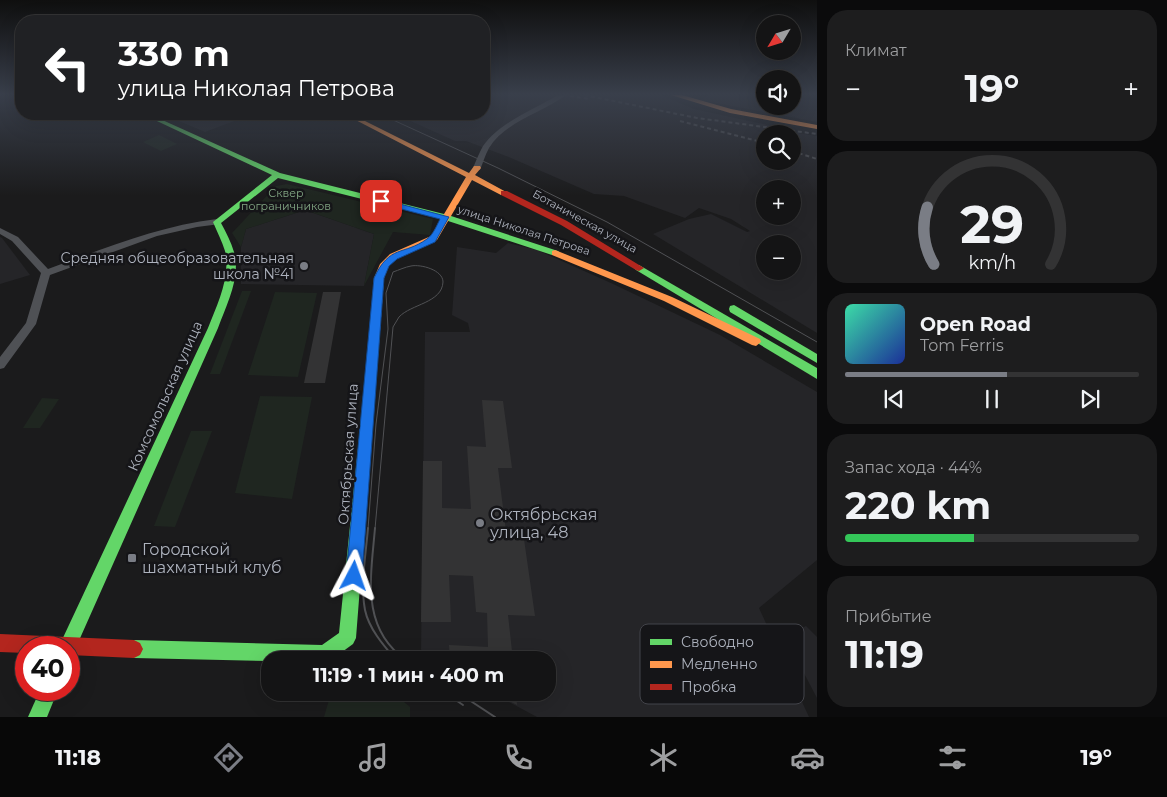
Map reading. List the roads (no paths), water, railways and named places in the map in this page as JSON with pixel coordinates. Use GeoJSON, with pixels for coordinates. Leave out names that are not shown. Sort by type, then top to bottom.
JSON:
{"type":"FeatureCollection","features":[{"type":"Feature","properties":{"kind":"main road","name":"улица Николая Петрова"},"geometry":{"type":"LineString","coordinates":[[176,128],[277,175],[445,217],[577,260],[668,299],[802,365]]}},
{"type":"Feature","properties":{"kind":"main road","name":"Ботаническая улица"},"geometry":{"type":"LineString","coordinates":[[379,128],[606,234]]}},
{"type":"Feature","properties":{"kind":"main road","name":"Ботаническая улица"},"geometry":{"type":"LineString","coordinates":[[392,128],[474,171],[564,222],[802,365]]}},
{"type":"Feature","properties":{"kind":"main road","name":"Октябрьская улица"},"geometry":{"type":"LineString","coordinates":[[80,647],[325,654],[347,638],[351,612],[379,278],[385,264],[393,256],[432,240],[474,171]]}},
{"type":"Feature","properties":{"kind":"main road"},"geometry":{"type":"LineString","coordinates":[[217,222],[277,175]]}},
{"type":"Feature","properties":{"kind":"main road","name":"Комсомольская улица"},"geometry":{"type":"LineString","coordinates":[[72,636],[213,328],[228,286],[230,254],[217,222]]}},
{"type":"Feature","properties":{"kind":"main road"},"geometry":{"type":"LineString","coordinates":[[722,302],[815,357]]}},
{"type":"Feature","properties":{"kind":"main road"},"geometry":{"type":"LineString","coordinates":[[761,340],[772,332]]}},
{"type":"Feature","properties":{"kind":"main road"},"geometry":{"type":"LineString","coordinates":[[802,365],[817,374]]}},
{"type":"Feature","properties":{"kind":"main road"},"geometry":{"type":"LineString","coordinates":[[0,643],[15,644]]}},
{"type":"Feature","properties":{"kind":"main road"},"geometry":{"type":"LineString","coordinates":[[37,717],[44,701]]}},
{"type":"Feature","properties":{"kind":"street"},"geometry":{"type":"LineString","coordinates":[[474,171],[487,147],[507,128]]}},
{"type":"Feature","properties":{"kind":"street"},"geometry":{"type":"LineString","coordinates":[[46,273],[147,237],[196,224],[217,222]]}},
{"type":"Feature","properties":{"kind":"street"},"geometry":{"type":"LineString","coordinates":[[0,231],[15,239],[46,273]]}},
{"type":"Feature","properties":{"kind":"street"},"geometry":{"type":"LineString","coordinates":[[0,365],[31,324],[46,273]]}},
{"type":"Feature","properties":{"kind":"tram line"},"geometry":{"type":"LineString","coordinates":[[412,128],[498,168],[607,222],[817,342]]}},
{"type":"Feature","properties":{"kind":"tram line"},"geometry":{"type":"LineString","coordinates":[[368,529],[376,424],[388,329],[386,293],[393,272],[409,266],[420,266],[436,271],[443,282],[441,289],[432,299],[404,313],[393,327],[375,529]]}},
{"type":"Feature","properties":{"kind":"tram line"},"geometry":{"type":"LineString","coordinates":[[368,528],[363,579],[365,610],[373,630],[389,651]]}},
{"type":"Feature","properties":{"kind":"tram line"},"geometry":{"type":"LineString","coordinates":[[375,528],[371,582],[372,600],[375,617],[381,633],[396,651]]}},
{"type":"Feature","properties":{"kind":"tram line"},"geometry":{"type":"LineString","coordinates":[[457,701],[463,705]]}},
{"type":"Feature","properties":{"kind":"tram line"},"geometry":{"type":"LineString","coordinates":[[471,701],[495,717]]}},
{"type":"Feature","properties":{"kind":"railway"},"geometry":{"type":"LineString","coordinates":[[709,128],[756,141]]}},
{"type":"Feature","properties":{"kind":"railway"},"geometry":{"type":"LineString","coordinates":[[775,128],[817,134]]}},
{"type":"Feature","properties":{"kind":"railway"},"geometry":{"type":"LineString","coordinates":[[801,154],[817,159]]}},
{"type":"Feature","properties":{"kind":"place","name":"Средняя общеобразовательная школа №41"},"geometry":{"type":"Point","coordinates":[304,266]}},
{"type":"Feature","properties":{"kind":"place","name":"Октябрьская улица, 48"},"geometry":{"type":"Point","coordinates":[480,523]}},
{"type":"Feature","properties":{"kind":"place","name":"Городской шахматный клуб"},"geometry":{"type":"Point","coordinates":[132,558]}},
{"type":"Feature","properties":{"kind":"park label","name":"Сквер пограничников"},"geometry":{"type":"Point","coordinates":[286,199]}}]}
